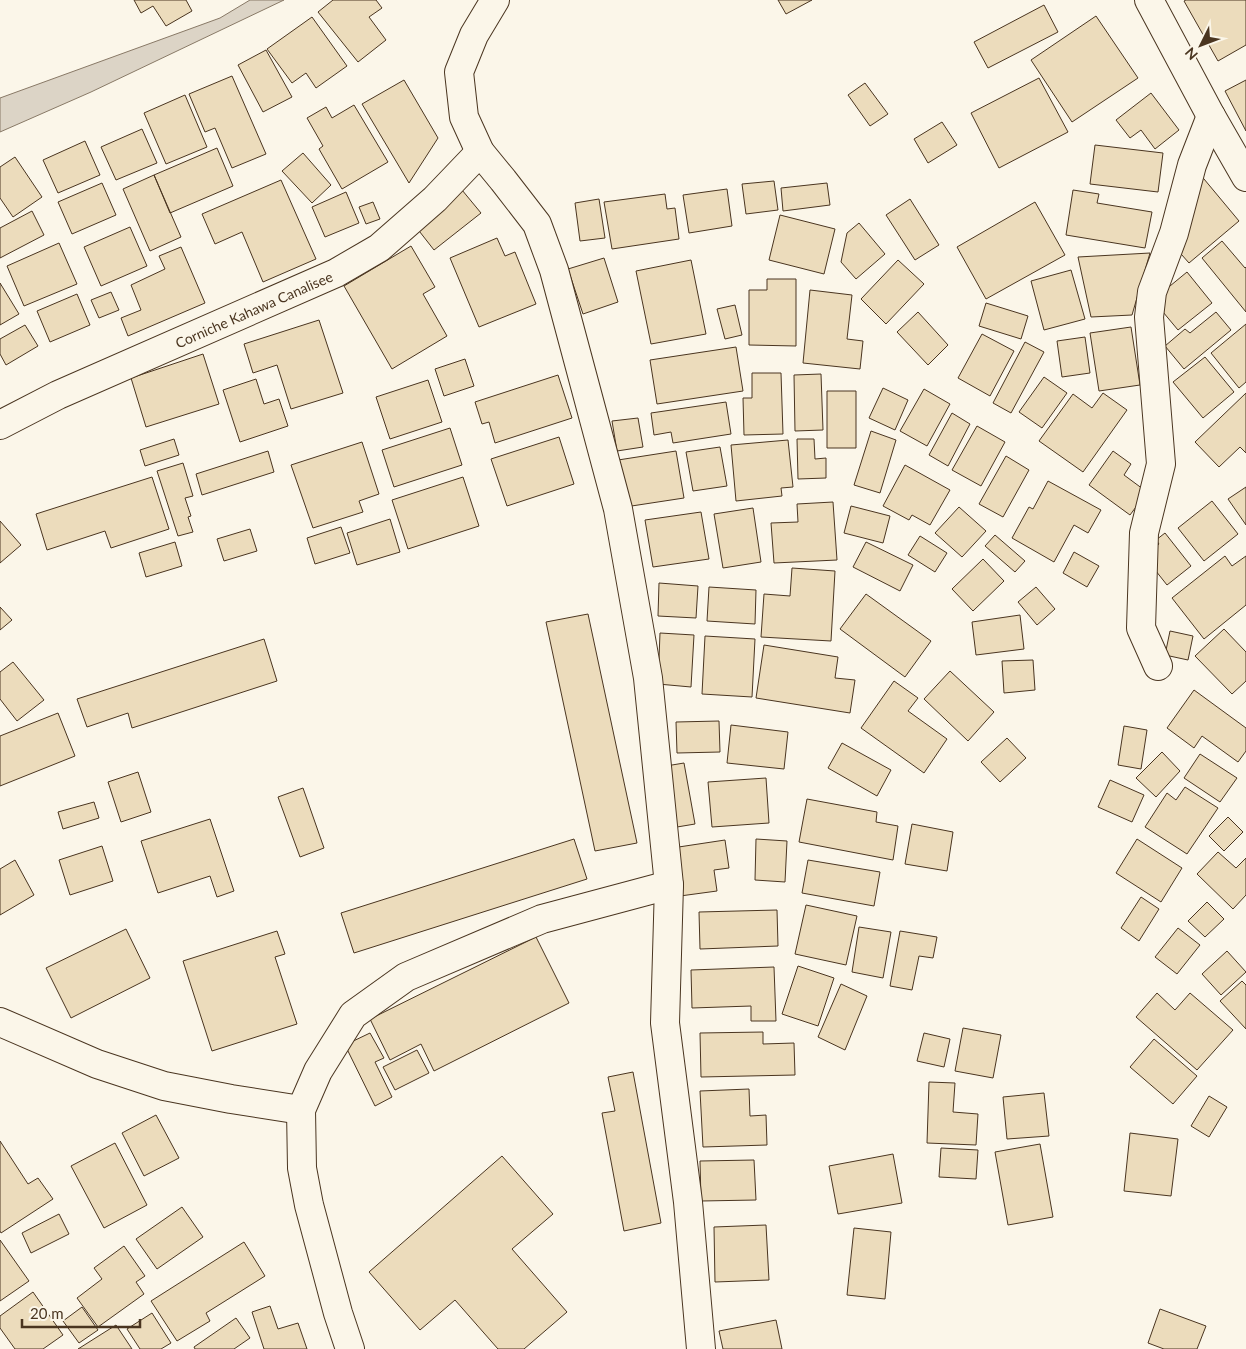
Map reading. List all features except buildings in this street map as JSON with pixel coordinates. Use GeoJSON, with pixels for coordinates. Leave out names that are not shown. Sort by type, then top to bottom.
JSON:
{"type":"FeatureCollection","features":[{"type":"Feature","properties":{"kind":"street"},"geometry":{"type":"LineString","coordinates":[[495,0],[474,35],[460,72],[464,117],[480,152],[537,224],[554,270],[618,508],[648,678],[669,885],[665,1024],[688,1202],[701,1349]]}},
{"type":"Feature","properties":{"kind":"street"},"geometry":{"type":"LineString","coordinates":[[1149,0],[1246,177]]}},
{"type":"Feature","properties":{"kind":"street"},"geometry":{"type":"LineString","coordinates":[[1158,666],[1141,628],[1144,534],[1161,464],[1149,317],[1152,292],[1174,233],[1192,165],[1211,116]]}},
{"type":"Feature","properties":{"kind":"street","name":"Corniche Kahawa Canalisee"},"geometry":{"type":"LineString","coordinates":[[0,424],[58,395],[336,273],[379,248],[435,199],[480,152]]}},
{"type":"Feature","properties":{"kind":"street"},"geometry":{"type":"LineString","coordinates":[[350,1349],[338,1313],[309,1205],[302,1168],[301,1110],[318,1071],[353,1015],[406,977],[542,919],[669,885]]}},
{"type":"Feature","properties":{"kind":"street"},"geometry":{"type":"LineString","coordinates":[[0,1022],[97,1064],[164,1086],[301,1110]]}},
{"type":"Feature","properties":{"kind":"shaded area"},"geometry":{"type":"Polygon","coordinates":[[[250,0],[284,0],[91,92],[0,132],[0,98],[220,18],[250,0]]]}}]}
